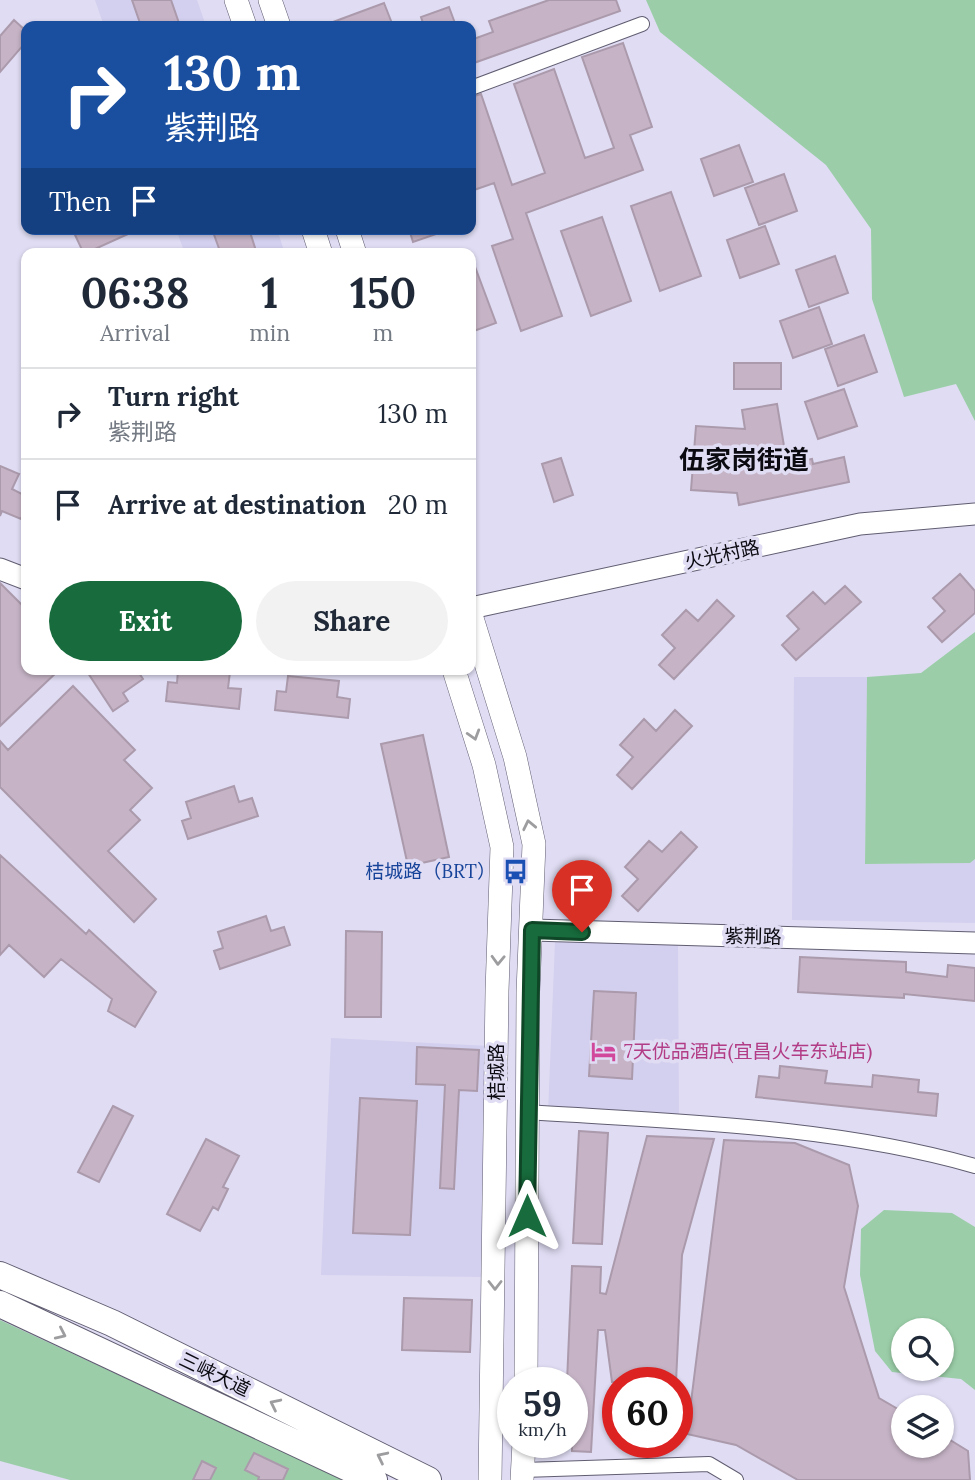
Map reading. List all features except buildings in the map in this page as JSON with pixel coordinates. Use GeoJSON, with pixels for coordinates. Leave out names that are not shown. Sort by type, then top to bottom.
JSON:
{"type":"FeatureCollection","features":[{"type":"Feature","properties":{"kind":"highway"},"geometry":{"type":"LineString","coordinates":[[0,1257],[112,1323]]}},
{"type":"Feature","properties":{"kind":"highway","name":"三峡大道"},"geometry":{"type":"LineString","coordinates":[[0,1275],[112,1323],[334,1447],[374,1480]]}},
{"type":"Feature","properties":{"kind":"highway","name":"三峡大道"},"geometry":{"type":"LineString","coordinates":[[0,1304],[334,1447],[428,1480]]}},
{"type":"Feature","properties":{"kind":"main road"},"geometry":{"type":"LineString","coordinates":[[236,0],[243,21]]}},
{"type":"Feature","properties":{"kind":"main road"},"geometry":{"type":"LineString","coordinates":[[270,0],[277,21]]}},
{"type":"Feature","properties":{"kind":"main road","name":"桔城路"},"geometry":{"type":"LineString","coordinates":[[476,632],[514,757],[534,844],[526,1367]]}},
{"type":"Feature","properties":{"kind":"main road","name":"桔城路"},"geometry":{"type":"LineString","coordinates":[[456,675],[484,765],[502,847],[490,1480]]}},
{"type":"Feature","properties":{"kind":"street"},"geometry":{"type":"LineString","coordinates":[[476,86],[642,24]]}},
{"type":"Feature","properties":{"kind":"street","name":"火光村路"},"geometry":{"type":"LineString","coordinates":[[476,607],[860,524],[975,514]]}},
{"type":"Feature","properties":{"kind":"street"},"geometry":{"type":"LineString","coordinates":[[0,569],[21,577]]}},
{"type":"Feature","properties":{"kind":"street","name":"紫荆路"},"geometry":{"type":"LineString","coordinates":[[532,930],[975,943]]}},
{"type":"Feature","properties":{"kind":"street"},"geometry":{"type":"LineString","coordinates":[[528,1112],[736,1126],[920,1152],[975,1166]]}},
{"type":"Feature","properties":{"kind":"street"},"geometry":{"type":"LineString","coordinates":[[523,1475],[709,1464],[736,1480]]}},
{"type":"Feature","properties":{"kind":"shaded area"},"geometry":{"type":"Polygon","coordinates":[[[95,0],[197,0],[204,21],[102,21],[95,0]]]}},
{"type":"Feature","properties":{"kind":"shaded area"},"geometry":{"type":"Polygon","coordinates":[[[178,235],[279,235],[283,248],[183,248],[178,235]]]}},
{"type":"Feature","properties":{"kind":"shaded area"},"geometry":{"type":"Polygon","coordinates":[[[794,677],[867,677],[865,864],[969,863],[975,859],[975,923],[792,920],[794,677]]]}},
{"type":"Feature","properties":{"kind":"shaded area"},"geometry":{"type":"Polygon","coordinates":[[[555,942],[678,944],[679,1122],[548,1114],[555,942]]]}},
{"type":"Feature","properties":{"kind":"shaded area"},"geometry":{"type":"Polygon","coordinates":[[[331,1038],[489,1046],[487,1277],[321,1275],[331,1038]]]}},
{"type":"Feature","properties":{"kind":"green space"},"geometry":{"type":"Polygon","coordinates":[[[646,0],[975,0],[975,421],[956,384],[904,397],[872,299],[871,229],[826,165],[660,32],[646,0]]]}},
{"type":"Feature","properties":{"kind":"green space"},"geometry":{"type":"Polygon","coordinates":[[[975,632],[975,859],[970,863],[865,864],[867,677],[921,673],[975,632]]]}},
{"type":"Feature","properties":{"kind":"green space"},"geometry":{"type":"Polygon","coordinates":[[[884,1210],[952,1213],[975,1227],[975,1390],[961,1379],[954,1378],[954,1318],[891,1318],[891,1371],[875,1351],[860,1275],[861,1229],[884,1210]]]}},
{"type":"Feature","properties":{"kind":"green space"},"geometry":{"type":"Polygon","coordinates":[[[0,1320],[345,1480],[70,1480],[0,1461],[0,1320]]]}},
{"type":"Feature","properties":{"kind":"place","name":"桔城路（BRT）"},"geometry":{"type":"Point","coordinates":[516,871]}},
{"type":"Feature","properties":{"kind":"place","name":"7天优品酒店(宜昌火车东站店)"},"geometry":{"type":"Point","coordinates":[604,1051]}},
{"type":"Feature","properties":{"kind":"district","name":"伍家岗街道"},"geometry":{"type":"Point","coordinates":[744,459]}},
{"type":"Feature","properties":{"kind":"route"},"geometry":{"type":"LineString","coordinates":[[527,1216],[528,992],[532,930],[582,932]]}}]}
